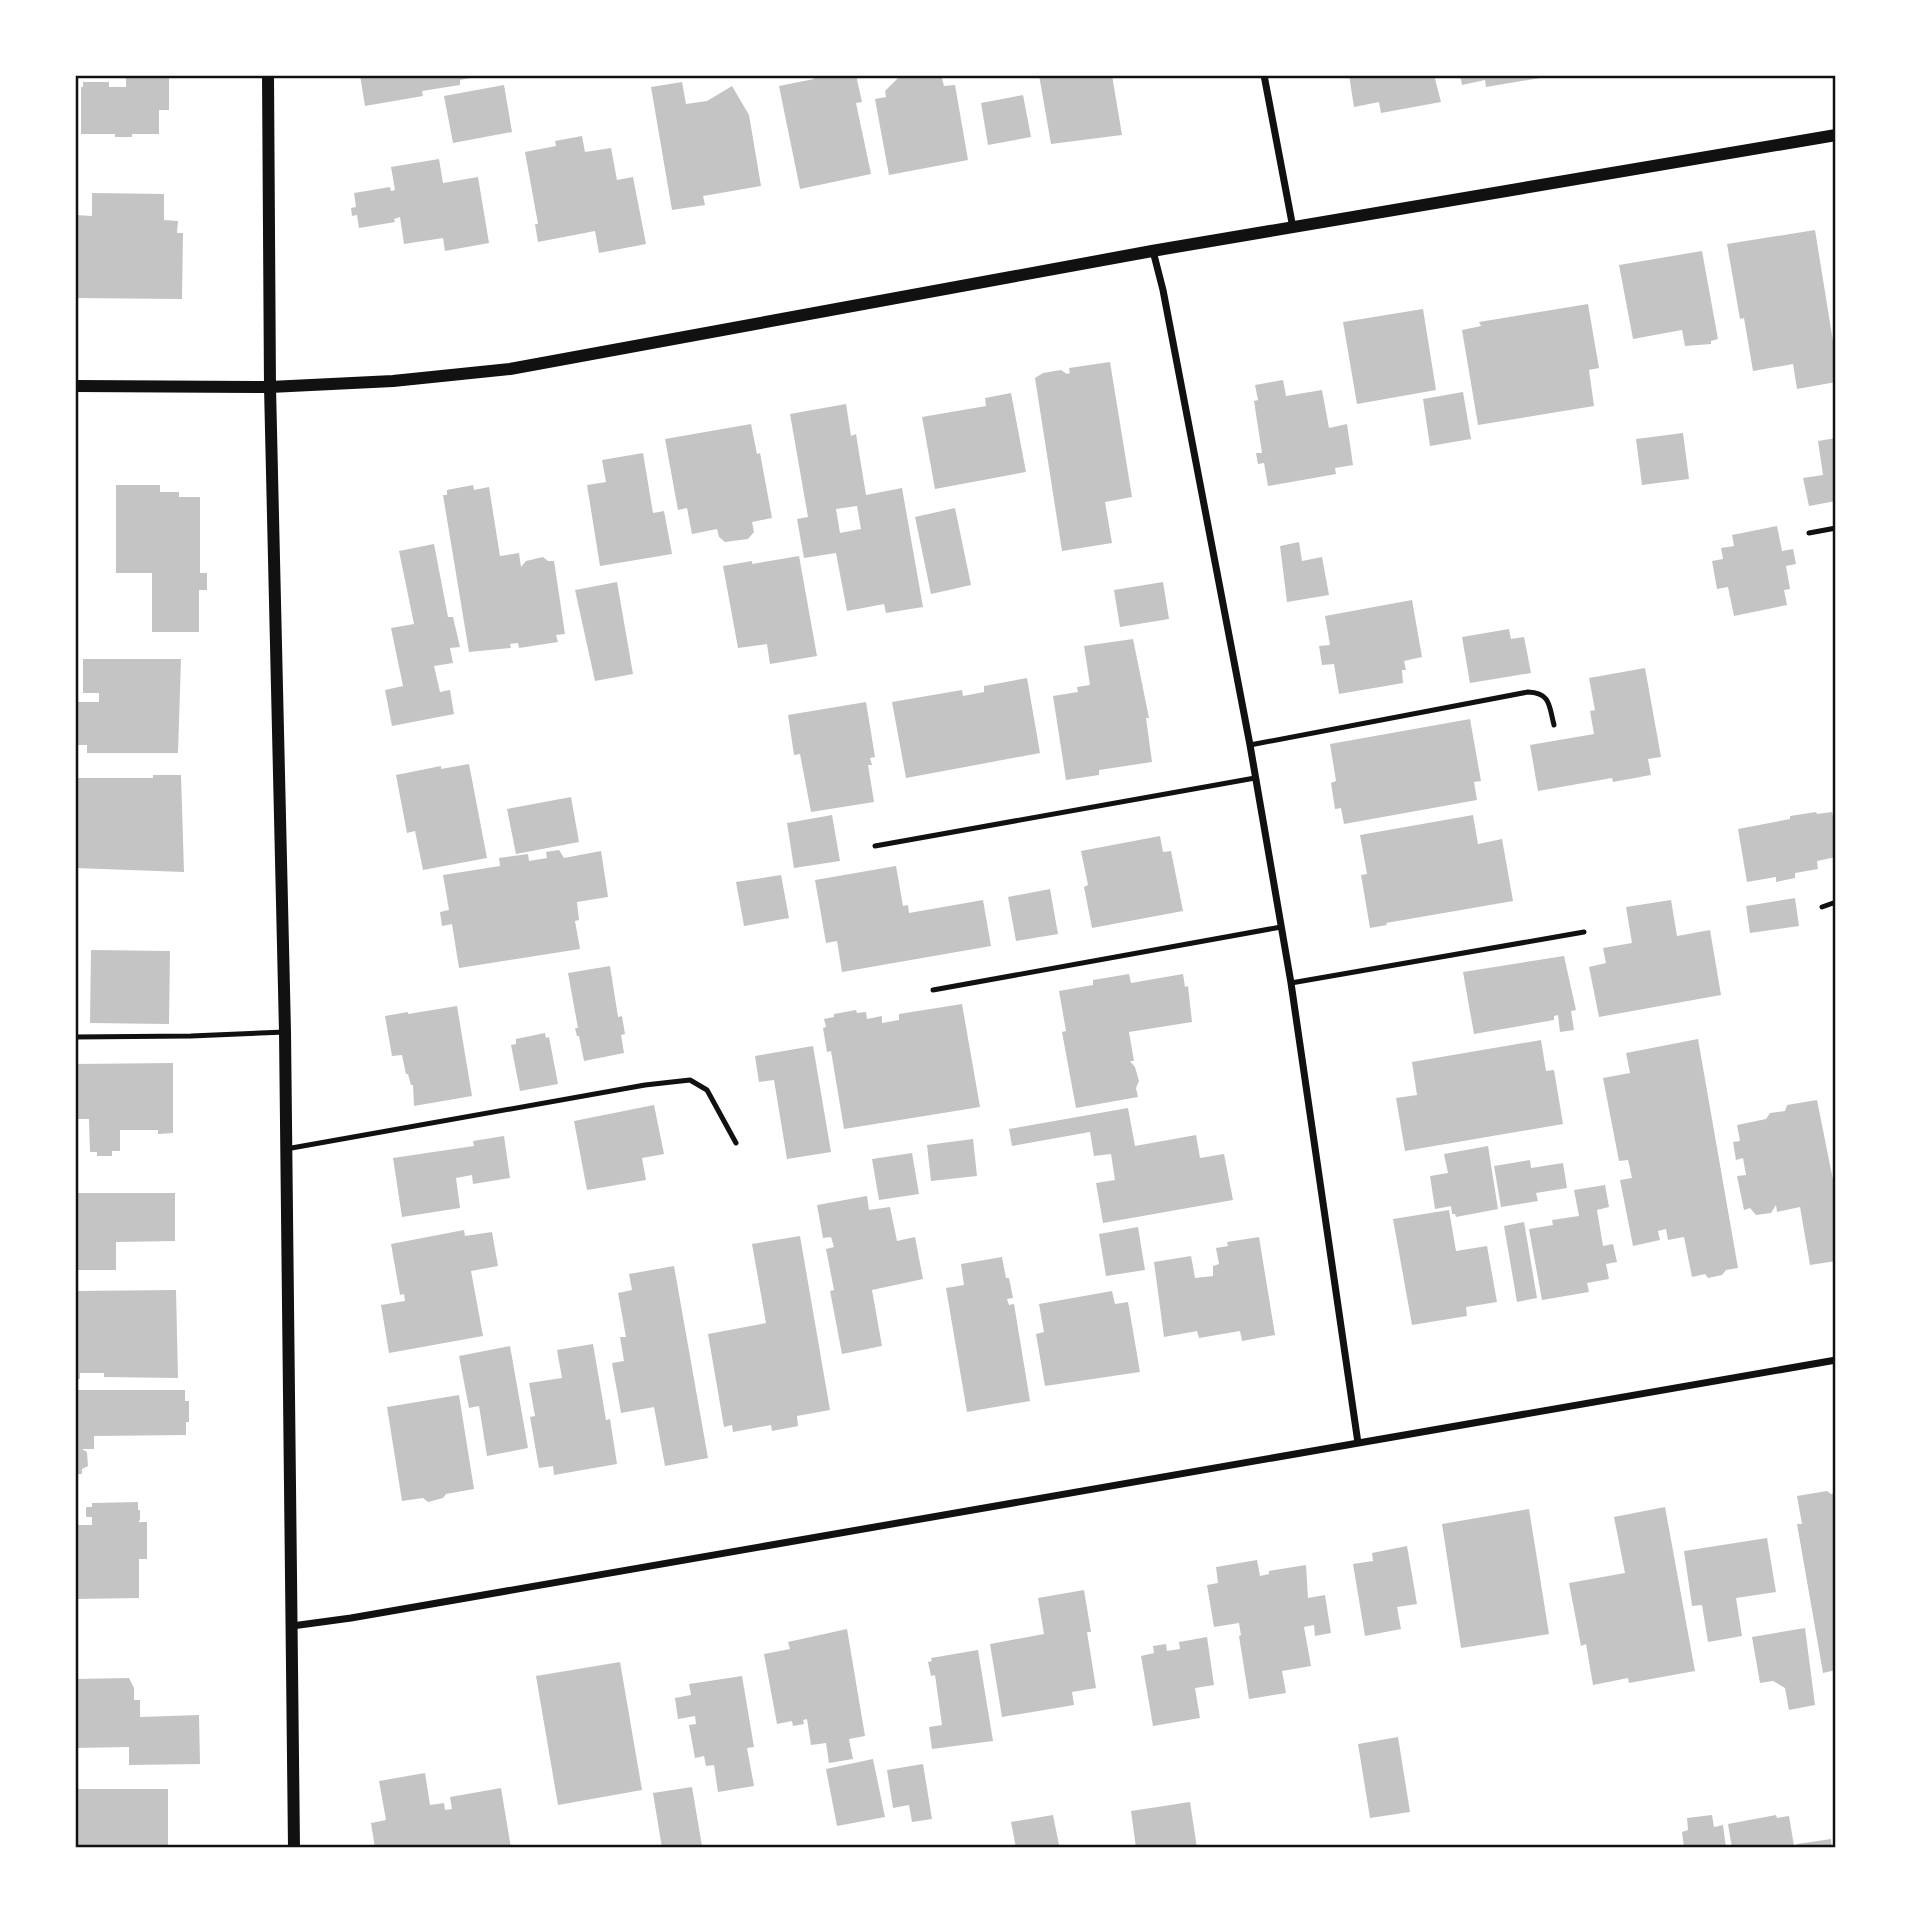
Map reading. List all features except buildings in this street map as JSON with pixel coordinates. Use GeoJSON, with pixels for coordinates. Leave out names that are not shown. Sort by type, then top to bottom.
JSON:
{"type":"FeatureCollection","features":[{"type":"Feature","properties":{"kind":"street"},"geometry":{"type":"LineString","coordinates":[[268,75],[270,387],[285,1031],[294,1848]]}},
{"type":"Feature","properties":{"kind":"street"},"geometry":{"type":"LineString","coordinates":[[1264,75],[1293,228]]}},
{"type":"Feature","properties":{"kind":"street"},"geometry":{"type":"LineString","coordinates":[[75,386],[270,387],[393,381],[510,369],[1153,251],[1836,135]]}},
{"type":"Feature","properties":{"kind":"street"},"geometry":{"type":"LineString","coordinates":[[1153,251],[1163,290],[1250,745],[1291,983],[1358,1443]]}},
{"type":"Feature","properties":{"kind":"street"},"geometry":{"type":"LineString","coordinates":[[292,1626],[364,1616],[1836,1360]]}},
{"type":"Feature","properties":{"kind":"lane"},"geometry":{"type":"LineString","coordinates":[[1809,533],[1836,528]]}},
{"type":"Feature","properties":{"kind":"lane"},"geometry":{"type":"LineString","coordinates":[[1250,745],[1528,692],[1540,692],[1548,700],[1554,725]]}},
{"type":"Feature","properties":{"kind":"lane"},"geometry":{"type":"LineString","coordinates":[[875,846],[1255,778]]}},
{"type":"Feature","properties":{"kind":"lane"},"geometry":{"type":"LineString","coordinates":[[1822,907],[1836,902]]}},
{"type":"Feature","properties":{"kind":"lane"},"geometry":{"type":"LineString","coordinates":[[933,990],[1280,926]]}},
{"type":"Feature","properties":{"kind":"lane"},"geometry":{"type":"LineString","coordinates":[[1291,983],[1584,932]]}},
{"type":"Feature","properties":{"kind":"lane"},"geometry":{"type":"LineString","coordinates":[[75,1037],[191,1037],[285,1031]]}},
{"type":"Feature","properties":{"kind":"lane"},"geometry":{"type":"LineString","coordinates":[[286,1149],[645,1085],[690,1080],[707,1090],[736,1143]]}}]}
